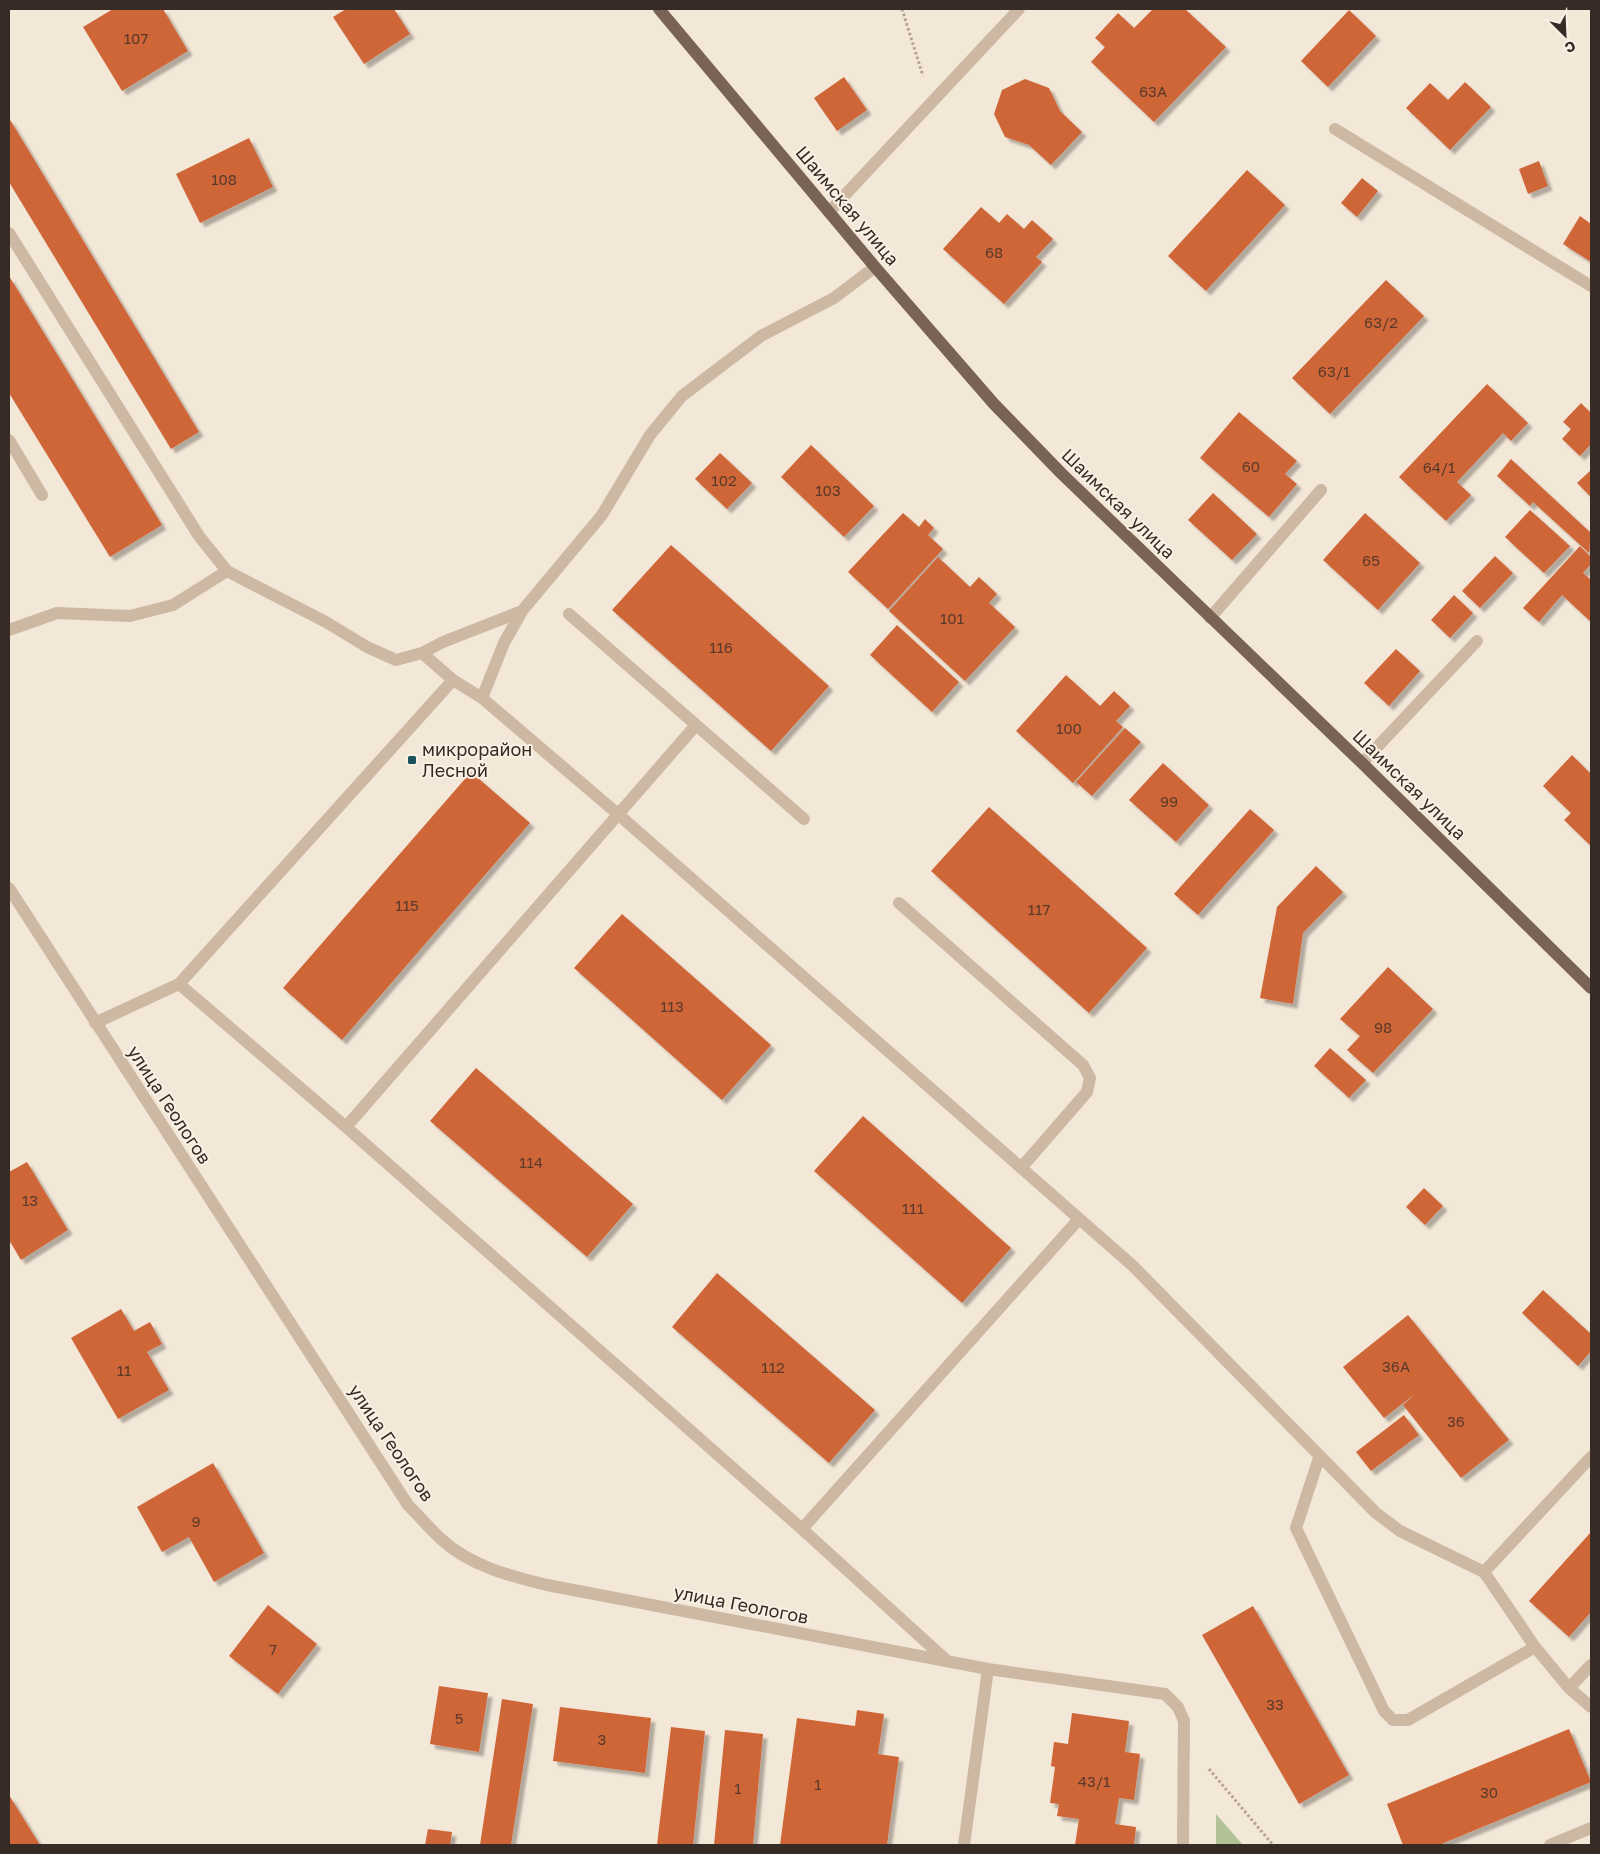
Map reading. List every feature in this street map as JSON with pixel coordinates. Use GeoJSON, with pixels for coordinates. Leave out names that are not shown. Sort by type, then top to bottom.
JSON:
{"type":"FeatureCollection","features":[{"type":"Feature","properties":{"kind":"main road","name":"Шаимская улица"},"geometry":{"type":"LineString","coordinates":[[658,9],[875,267],[1001,411],[1068,480],[1362,763],[1591,988]]}},
{"type":"Feature","properties":{"kind":"street"},"geometry":{"type":"LineString","coordinates":[[829,212],[1019,9]]}},
{"type":"Feature","properties":{"kind":"street"},"geometry":{"type":"LineString","coordinates":[[1334,129],[1591,286]]}},
{"type":"Feature","properties":{"kind":"street"},"geometry":{"type":"LineString","coordinates":[[9,233],[199,536],[227,571],[326,622],[383,655],[396,660],[422,653],[443,642],[522,611]]}},
{"type":"Feature","properties":{"kind":"street"},"geometry":{"type":"LineString","coordinates":[[482,698],[504,643],[522,611],[602,515],[650,435],[682,396],[761,336],[834,298],[875,267]]}},
{"type":"Feature","properties":{"kind":"street"},"geometry":{"type":"LineString","coordinates":[[9,440],[42,495]]}},
{"type":"Feature","properties":{"kind":"street"},"geometry":{"type":"LineString","coordinates":[[1210,618],[1321,490]]}},
{"type":"Feature","properties":{"kind":"street"},"geometry":{"type":"LineString","coordinates":[[9,630],[58,613],[130,616],[173,605],[227,571]]}},
{"type":"Feature","properties":{"kind":"street"},"geometry":{"type":"LineString","coordinates":[[569,614],[804,818]]}},
{"type":"Feature","properties":{"kind":"street"},"geometry":{"type":"LineString","coordinates":[[1362,763],[1477,641]]}},
{"type":"Feature","properties":{"kind":"street"},"geometry":{"type":"LineString","coordinates":[[422,653],[453,680],[482,698],[619,815],[1165,1296],[1319,1458],[1376,1513],[1400,1531],[1484,1572],[1535,1647],[1569,1688],[1591,1707]]}},
{"type":"Feature","properties":{"kind":"street"},"geometry":{"type":"LineString","coordinates":[[95,1023],[179,984],[453,680]]}},
{"type":"Feature","properties":{"kind":"street"},"geometry":{"type":"LineString","coordinates":[[346,1127],[696,725]]}},
{"type":"Feature","properties":{"kind":"street","name":"улица Геологов"},"geometry":{"type":"LineString","coordinates":[[9,888],[408,1505],[442,1540],[473,1561],[509,1576],[988,1669],[1165,1694],[1178,1707],[1184,1721],[1183,1845]]}},
{"type":"Feature","properties":{"kind":"street"},"geometry":{"type":"LineString","coordinates":[[899,903],[1083,1065],[1090,1078],[1087,1092],[1021,1168]]}},
{"type":"Feature","properties":{"kind":"street"},"geometry":{"type":"LineString","coordinates":[[179,984],[346,1127],[802,1530],[947,1661]]}},
{"type":"Feature","properties":{"kind":"street"},"geometry":{"type":"LineString","coordinates":[[802,1530],[1079,1219]]}},
{"type":"Feature","properties":{"kind":"street"},"geometry":{"type":"LineString","coordinates":[[1484,1572],[1591,1457]]}},
{"type":"Feature","properties":{"kind":"street"},"geometry":{"type":"LineString","coordinates":[[1319,1458],[1296,1528],[1384,1711],[1393,1720],[1408,1720],[1535,1647]]}},
{"type":"Feature","properties":{"kind":"street"},"geometry":{"type":"LineString","coordinates":[[1569,1688],[1591,1665]]}},
{"type":"Feature","properties":{"kind":"street"},"geometry":{"type":"LineString","coordinates":[[964,1845],[988,1669]]}},
{"type":"Feature","properties":{"kind":"street"},"geometry":{"type":"LineString","coordinates":[[1550,1845],[1591,1828]]}},
{"type":"Feature","properties":{"kind":"path"},"geometry":{"type":"LineString","coordinates":[[902,9],[932,103]]}},
{"type":"Feature","properties":{"kind":"path"},"geometry":{"type":"LineString","coordinates":[[1206,1765],[1274,1845]]}},
{"type":"Feature","properties":{"kind":"green space"},"geometry":{"type":"Polygon","coordinates":[[[1216,1814],[1243,1845],[1216,1845],[1216,1814]]]}},
{"type":"Feature","properties":{"kind":"building"},"geometry":{"type":"Polygon","coordinates":[[[113,9],[163,9],[188,51],[122,91],[83,27],[113,9]]]}},
{"type":"Feature","properties":{"kind":"building"},"geometry":{"type":"Polygon","coordinates":[[[346,9],[394,9],[410,34],[364,64],[333,17],[346,9]]]}},
{"type":"Feature","properties":{"kind":"building"},"geometry":{"type":"Polygon","coordinates":[[[1153,9],[1185,9],[1226,47],[1154,122],[1091,62],[1105,47],[1095,38],[1118,13],[1134,28],[1153,9]]]}},
{"type":"Feature","properties":{"kind":"building"},"geometry":{"type":"Polygon","coordinates":[[[1349,10],[1376,36],[1328,87],[1301,61],[1349,10]]]}},
{"type":"Feature","properties":{"kind":"building"},"geometry":{"type":"Polygon","coordinates":[[[844,77],[867,110],[837,131],[814,98],[844,77]]]}},
{"type":"Feature","properties":{"kind":"building"},"geometry":{"type":"Polygon","coordinates":[[[1025,79],[1049,88],[1060,111],[1082,132],[1051,165],[1029,145],[1005,137],[994,114],[1002,90],[1025,79]]]}},
{"type":"Feature","properties":{"kind":"building"},"geometry":{"type":"Polygon","coordinates":[[[1465,82],[1491,107],[1450,150],[1406,108],[1430,83],[1448,100],[1465,82]]]}},
{"type":"Feature","properties":{"kind":"building"},"geometry":{"type":"Polygon","coordinates":[[[9,118],[199,432],[171,449],[9,182],[9,118]]]}},
{"type":"Feature","properties":{"kind":"building"},"geometry":{"type":"Polygon","coordinates":[[[249,138],[273,187],[200,223],[176,174],[249,138]]]}},
{"type":"Feature","properties":{"kind":"building"},"geometry":{"type":"Polygon","coordinates":[[[1539,161],[1548,186],[1528,194],[1519,169],[1539,161]]]}},
{"type":"Feature","properties":{"kind":"building"},"geometry":{"type":"Polygon","coordinates":[[[1247,170],[1285,205],[1206,291],[1168,256],[1247,170]]]}},
{"type":"Feature","properties":{"kind":"building"},"geometry":{"type":"Polygon","coordinates":[[[1362,178],[1378,191],[1357,217],[1341,203],[1362,178]]]}},
{"type":"Feature","properties":{"kind":"building"},"geometry":{"type":"Polygon","coordinates":[[[981,207],[999,223],[1007,214],[1024,229],[1032,220],[1053,239],[1036,257],[1042,262],[1004,304],[943,249],[981,207]]]}},
{"type":"Feature","properties":{"kind":"building"},"geometry":{"type":"Polygon","coordinates":[[[1580,216],[1591,224],[1591,262],[1563,244],[1580,216]]]}},
{"type":"Feature","properties":{"kind":"building"},"geometry":{"type":"Polygon","coordinates":[[[9,276],[162,525],[110,557],[9,393],[9,276]]]}},
{"type":"Feature","properties":{"kind":"building"},"geometry":{"type":"Polygon","coordinates":[[[1386,280],[1424,316],[1330,414],[1292,378],[1386,280]]]}},
{"type":"Feature","properties":{"kind":"building"},"geometry":{"type":"Polygon","coordinates":[[[1487,384],[1528,423],[1511,441],[1503,433],[1457,482],[1471,495],[1446,521],[1399,477],[1487,384]]]}},
{"type":"Feature","properties":{"kind":"building"},"geometry":{"type":"Polygon","coordinates":[[[1581,403],[1591,413],[1591,444],[1580,456],[1562,439],[1571,429],[1563,422],[1581,403]]]}},
{"type":"Feature","properties":{"kind":"building"},"geometry":{"type":"Polygon","coordinates":[[[1239,412],[1297,461],[1285,474],[1297,484],[1269,517],[1200,458],[1239,412]]]}},
{"type":"Feature","properties":{"kind":"building"},"geometry":{"type":"Polygon","coordinates":[[[811,445],[874,506],[844,537],[781,477],[811,445]]]}},
{"type":"Feature","properties":{"kind":"building"},"geometry":{"type":"Polygon","coordinates":[[[720,453],[752,483],[727,509],[695,479],[720,453]]]}},
{"type":"Feature","properties":{"kind":"building"},"geometry":{"type":"Polygon","coordinates":[[[1511,459],[1591,533],[1589,553],[1533,502],[1530,506],[1497,476],[1511,459]]]}},
{"type":"Feature","properties":{"kind":"building"},"geometry":{"type":"Polygon","coordinates":[[[1591,472],[1591,497],[1577,483],[1591,472]]]}},
{"type":"Feature","properties":{"kind":"building"},"geometry":{"type":"Polygon","coordinates":[[[1213,493],[1257,534],[1232,560],[1188,520],[1213,493]]]}},
{"type":"Feature","properties":{"kind":"building"},"geometry":{"type":"Polygon","coordinates":[[[1530,510],[1570,546],[1544,573],[1505,537],[1530,510]]]}},
{"type":"Feature","properties":{"kind":"building"},"geometry":{"type":"Polygon","coordinates":[[[903,513],[919,527],[925,519],[934,528],[928,535],[943,549],[888,609],[848,572],[903,513]]]}},
{"type":"Feature","properties":{"kind":"building"},"geometry":{"type":"Polygon","coordinates":[[[1365,513],[1420,563],[1378,610],[1323,560],[1365,513]]]}},
{"type":"Feature","properties":{"kind":"building"},"geometry":{"type":"Polygon","coordinates":[[[671,545],[829,686],[771,751],[612,610],[671,545]]]}},
{"type":"Feature","properties":{"kind":"building"},"geometry":{"type":"Polygon","coordinates":[[[1580,546],[1591,557],[1591,564],[1583,573],[1591,580],[1591,622],[1562,595],[1539,622],[1523,608],[1580,546]]]}},
{"type":"Feature","properties":{"kind":"building"},"geometry":{"type":"Polygon","coordinates":[[[1495,556],[1513,573],[1480,608],[1462,591],[1495,556]]]}},
{"type":"Feature","properties":{"kind":"building"},"geometry":{"type":"Polygon","coordinates":[[[938,557],[970,587],[979,577],[997,594],[989,603],[1015,627],[965,681],[889,611],[938,557]]]}},
{"type":"Feature","properties":{"kind":"building"},"geometry":{"type":"Polygon","coordinates":[[[1454,595],[1473,613],[1450,638],[1431,620],[1454,595]]]}},
{"type":"Feature","properties":{"kind":"building"},"geometry":{"type":"Polygon","coordinates":[[[897,625],[959,682],[932,712],[870,655],[897,625]]]}},
{"type":"Feature","properties":{"kind":"building"},"geometry":{"type":"Polygon","coordinates":[[[1396,649],[1420,671],[1389,706],[1364,683],[1396,649]]]}},
{"type":"Feature","properties":{"kind":"building"},"geometry":{"type":"Polygon","coordinates":[[[1066,675],[1100,706],[1114,691],[1130,706],[1116,721],[1123,727],[1073,783],[1016,731],[1066,675]]]}},
{"type":"Feature","properties":{"kind":"building"},"geometry":{"type":"Polygon","coordinates":[[[1125,728],[1141,742],[1092,796],[1076,782],[1125,728]]]}},
{"type":"Feature","properties":{"kind":"building"},"geometry":{"type":"Polygon","coordinates":[[[1572,755],[1591,774],[1591,846],[1564,820],[1571,813],[1543,786],[1572,755]]]}},
{"type":"Feature","properties":{"kind":"building"},"geometry":{"type":"Polygon","coordinates":[[[1163,763],[1209,805],[1176,842],[1129,800],[1163,763]]]}},
{"type":"Feature","properties":{"kind":"building"},"geometry":{"type":"Polygon","coordinates":[[[471,772],[530,823],[342,1040],[283,988],[471,772]]]}},
{"type":"Feature","properties":{"kind":"building"},"geometry":{"type":"Polygon","coordinates":[[[989,807],[1147,948],[1089,1013],[931,871],[989,807]]]}},
{"type":"Feature","properties":{"kind":"building"},"geometry":{"type":"Polygon","coordinates":[[[1250,809],[1274,830],[1198,915],[1174,894],[1250,809]]]}},
{"type":"Feature","properties":{"kind":"building"},"geometry":{"type":"Polygon","coordinates":[[[1316,866],[1343,892],[1303,933],[1293,1004],[1260,998],[1277,907],[1316,866]]]}},
{"type":"Feature","properties":{"kind":"building"},"geometry":{"type":"Polygon","coordinates":[[[622,914],[771,1045],[722,1100],[574,968],[622,914]]]}},
{"type":"Feature","properties":{"kind":"building"},"geometry":{"type":"Polygon","coordinates":[[[1388,967],[1433,1009],[1373,1073],[1347,1050],[1360,1036],[1340,1019],[1388,967]]]}},
{"type":"Feature","properties":{"kind":"building"},"geometry":{"type":"Polygon","coordinates":[[[1330,1048],[1366,1080],[1349,1098],[1314,1066],[1330,1048]]]}},
{"type":"Feature","properties":{"kind":"building"},"geometry":{"type":"Polygon","coordinates":[[[476,1068],[633,1204],[587,1257],[430,1121],[476,1068]]]}},
{"type":"Feature","properties":{"kind":"building"},"geometry":{"type":"Polygon","coordinates":[[[863,1116],[1011,1248],[962,1303],[814,1171],[863,1116]]]}},
{"type":"Feature","properties":{"kind":"building"},"geometry":{"type":"Polygon","coordinates":[[[27,1162],[68,1230],[21,1260],[9,1240],[9,1172],[27,1162]]]}},
{"type":"Feature","properties":{"kind":"building"},"geometry":{"type":"Polygon","coordinates":[[[1424,1188],[1443,1206],[1425,1225],[1406,1207],[1424,1188]]]}},
{"type":"Feature","properties":{"kind":"building"},"geometry":{"type":"Polygon","coordinates":[[[717,1273],[875,1410],[829,1463],[672,1327],[717,1273]]]}},
{"type":"Feature","properties":{"kind":"building"},"geometry":{"type":"Polygon","coordinates":[[[1543,1290],[1591,1334],[1591,1351],[1578,1366],[1522,1313],[1543,1290]]]}},
{"type":"Feature","properties":{"kind":"building"},"geometry":{"type":"Polygon","coordinates":[[[121,1309],[134,1331],[150,1322],[162,1344],[147,1352],[169,1390],[118,1419],[71,1338],[121,1309]]]}},
{"type":"Feature","properties":{"kind":"building"},"geometry":{"type":"Polygon","coordinates":[[[1408,1315],[1509,1440],[1461,1478],[1403,1405],[1415,1394],[1384,1418],[1343,1367],[1408,1315]]]}},
{"type":"Feature","properties":{"kind":"building"},"geometry":{"type":"Polygon","coordinates":[[[1404,1415],[1419,1435],[1371,1471],[1356,1452],[1404,1415]]]}},
{"type":"Feature","properties":{"kind":"building"},"geometry":{"type":"Polygon","coordinates":[[[213,1463],[264,1553],[214,1582],[189,1537],[162,1552],[137,1507],[213,1463]]]}},
{"type":"Feature","properties":{"kind":"building"},"geometry":{"type":"Polygon","coordinates":[[[1591,1532],[1591,1612],[1569,1637],[1529,1601],[1591,1532]]]}},
{"type":"Feature","properties":{"kind":"building"},"geometry":{"type":"Polygon","coordinates":[[[268,1605],[317,1644],[278,1694],[229,1656],[268,1605]]]}},
{"type":"Feature","properties":{"kind":"building"},"geometry":{"type":"Polygon","coordinates":[[[1253,1606],[1349,1775],[1299,1804],[1202,1635],[1253,1606]]]}},
{"type":"Feature","properties":{"kind":"building"},"geometry":{"type":"Polygon","coordinates":[[[439,1686],[488,1693],[479,1752],[430,1744],[439,1686]]]}},
{"type":"Feature","properties":{"kind":"building"},"geometry":{"type":"Polygon","coordinates":[[[502,1699],[533,1704],[511,1845],[480,1845],[502,1699]]]}},
{"type":"Feature","properties":{"kind":"building"},"geometry":{"type":"Polygon","coordinates":[[[560,1707],[651,1718],[645,1773],[553,1761],[560,1707]]]}},
{"type":"Feature","properties":{"kind":"building"},"geometry":{"type":"Polygon","coordinates":[[[857,1710],[884,1714],[878,1754],[899,1757],[887,1845],[780,1845],[797,1718],[855,1726],[857,1710]]]}},
{"type":"Feature","properties":{"kind":"building"},"geometry":{"type":"Polygon","coordinates":[[[1072,1713],[1129,1721],[1125,1752],[1140,1754],[1134,1800],[1119,1798],[1115,1824],[1136,1827],[1134,1845],[1075,1845],[1079,1819],[1057,1816],[1059,1804],[1050,1803],[1055,1767],[1051,1766],[1054,1742],[1068,1744],[1072,1713]]]}},
{"type":"Feature","properties":{"kind":"building"},"geometry":{"type":"Polygon","coordinates":[[[671,1727],[705,1731],[693,1845],[657,1845],[671,1727]]]}},
{"type":"Feature","properties":{"kind":"building"},"geometry":{"type":"Polygon","coordinates":[[[1569,1729],[1591,1782],[1439,1845],[1403,1845],[1387,1804],[1569,1729]]]}},
{"type":"Feature","properties":{"kind":"building"},"geometry":{"type":"Polygon","coordinates":[[[725,1730],[763,1734],[753,1845],[714,1845],[725,1730]]]}},
{"type":"Feature","properties":{"kind":"building"},"geometry":{"type":"Polygon","coordinates":[[[9,1795],[40,1845],[9,1845],[9,1795]]]}},
{"type":"Feature","properties":{"kind":"building"},"geometry":{"type":"Polygon","coordinates":[[[428,1829],[452,1832],[450,1845],[425,1845],[428,1829]]]}},
{"type":"Feature","properties":{"kind":"place","name":"микрорайон Лесной"},"geometry":{"type":"Point","coordinates":[412,760]}}]}
